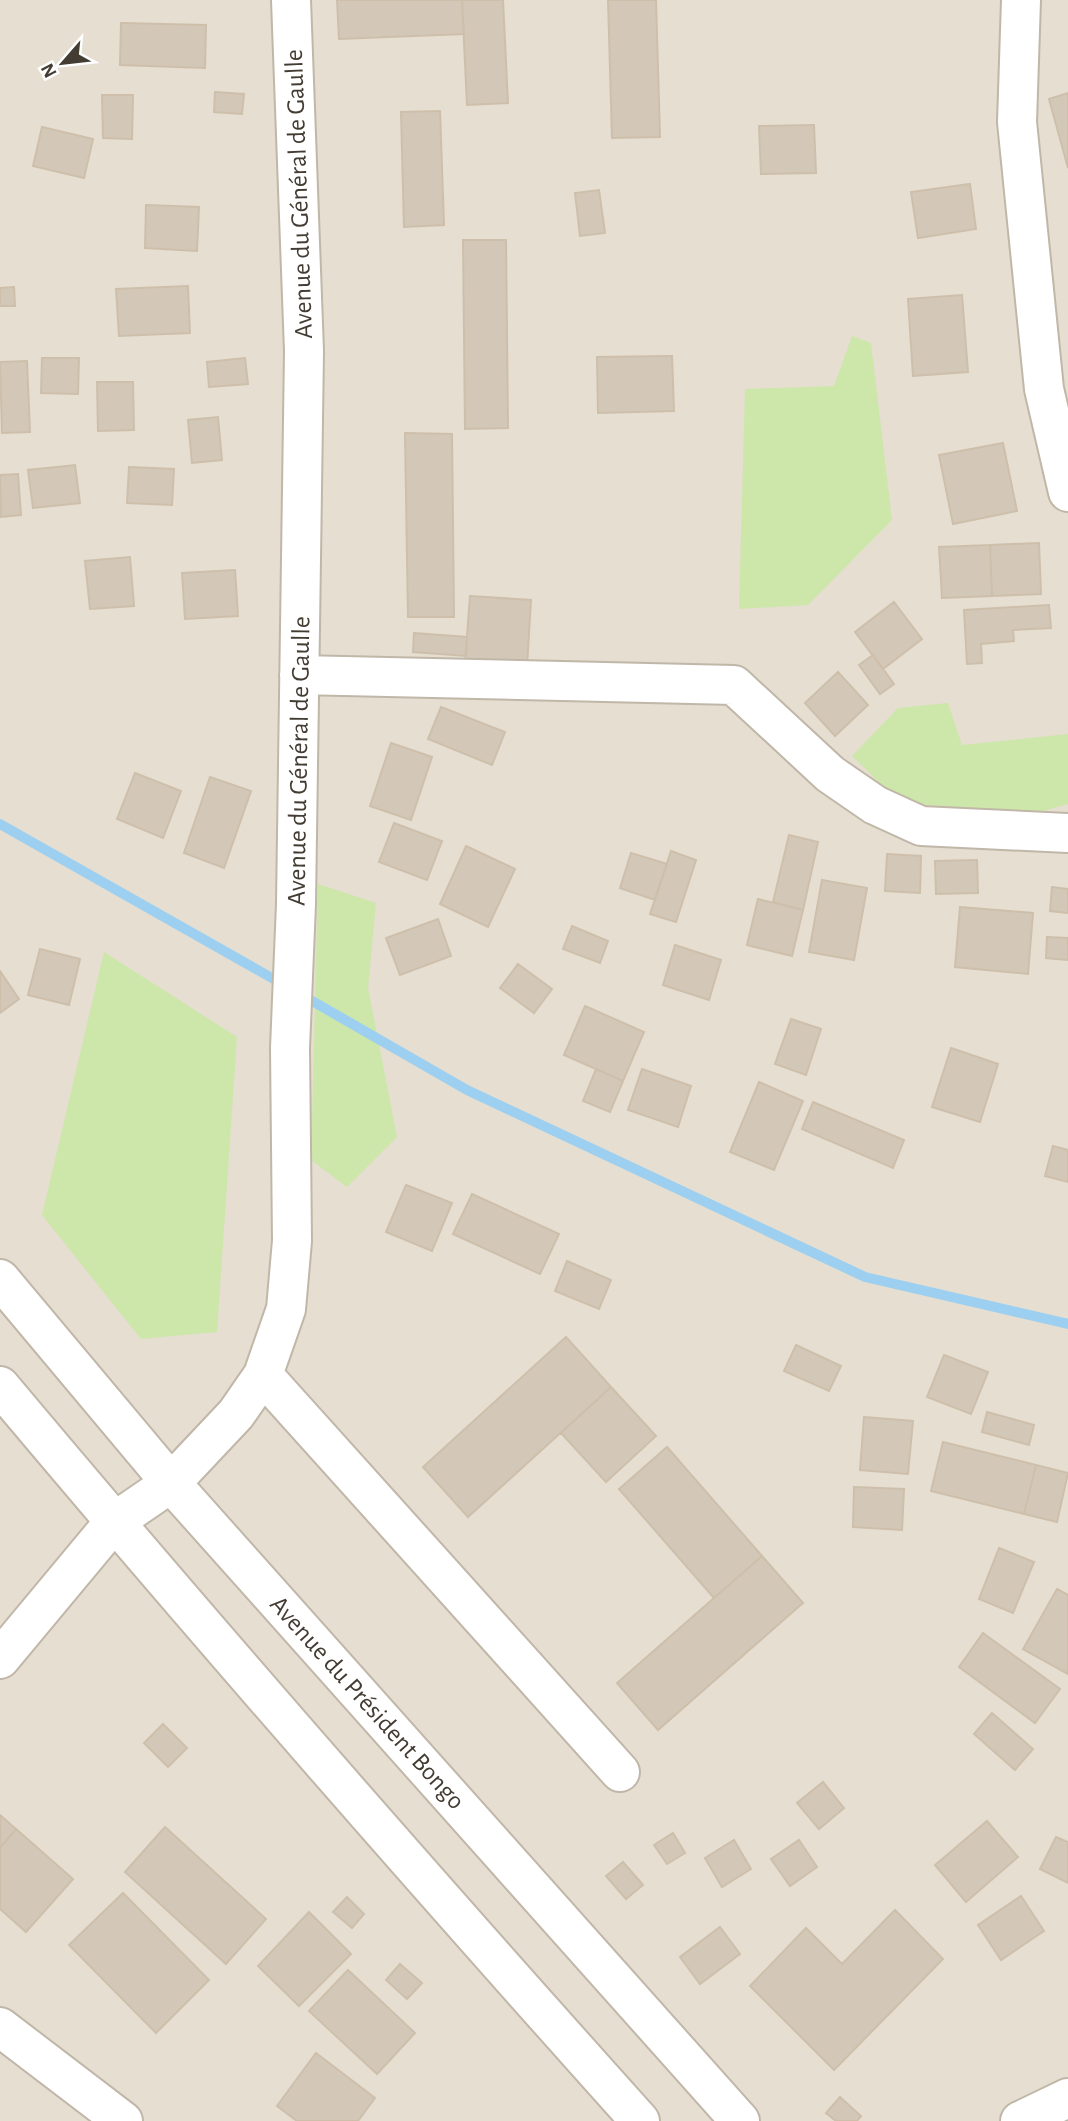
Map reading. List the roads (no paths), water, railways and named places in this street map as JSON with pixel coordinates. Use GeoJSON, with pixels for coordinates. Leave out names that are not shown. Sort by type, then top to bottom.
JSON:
{"type":"FeatureCollection","features":[{"type":"Feature","properties":{"kind":"street","name":"Avenue du Général de Gaulle"},"geometry":{"type":"LineString","coordinates":[[0,1659],[114,1522],[171,1483],[236,1413],[263,1375],[286,1309],[292,1241],[290,1048],[296,904],[304,351],[291,0]]}},
{"type":"Feature","properties":{"kind":"street"},"geometry":{"type":"LineString","coordinates":[[1021,0],[1018,136],[1044,389],[1068,492]]}},
{"type":"Feature","properties":{"kind":"street"},"geometry":{"type":"LineString","coordinates":[[299,675],[734,685],[830,774],[875,805],[921,826],[1068,833]]}},
{"type":"Feature","properties":{"kind":"street","name":"Avenue du Président Bongo"},"geometry":{"type":"LineString","coordinates":[[0,1279],[171,1483],[740,2121]]}},
{"type":"Feature","properties":{"kind":"street"},"geometry":{"type":"LineString","coordinates":[[263,1375],[620,1772]]}},
{"type":"Feature","properties":{"kind":"street"},"geometry":{"type":"LineString","coordinates":[[0,1386],[114,1522],[640,2121]]}},
{"type":"Feature","properties":{"kind":"street"},"geometry":{"type":"LineString","coordinates":[[0,2026],[123,2121]]}},
{"type":"Feature","properties":{"kind":"street"},"geometry":{"type":"LineString","coordinates":[[1020,2121],[1068,2098]]}},
{"type":"Feature","properties":{"kind":"waterway"},"geometry":{"type":"LineString","coordinates":[[0,824],[286,986]]}},
{"type":"Feature","properties":{"kind":"waterway"},"geometry":{"type":"LineString","coordinates":[[300,994],[467,1090],[865,1277],[1068,1324]]}}]}
